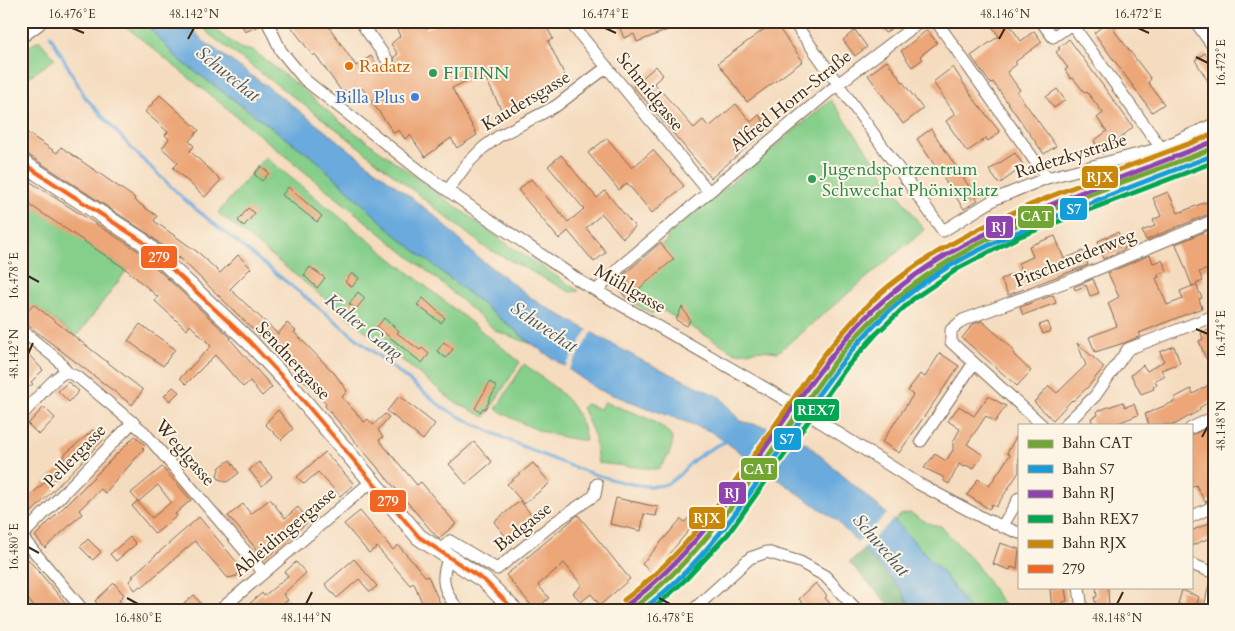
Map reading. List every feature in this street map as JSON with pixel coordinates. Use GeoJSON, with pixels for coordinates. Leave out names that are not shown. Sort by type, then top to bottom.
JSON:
{"type":"FeatureCollection","features":[{"type":"Feature","properties":{"kind":"main road"},"geometry":{"type":"LineString","coordinates":[[21,34],[37,21]]}},
{"type":"Feature","properties":{"kind":"street","name":"Mühlgasse"},"geometry":{"type":"LineString","coordinates":[[267,21],[281,51],[305,80],[448,190],[558,267],[784,399],[911,479],[1002,527],[1018,533]]}},
{"type":"Feature","properties":{"kind":"street","name":"Schmidgasse"},"geometry":{"type":"LineString","coordinates":[[569,21],[707,189]]}},
{"type":"Feature","properties":{"kind":"street"},"geometry":{"type":"LineString","coordinates":[[793,21],[838,84]]}},
{"type":"Feature","properties":{"kind":"street","name":"Alfred Horn-Straße"},"geometry":{"type":"LineString","coordinates":[[597,290],[707,189],[838,84],[921,21]]}},
{"type":"Feature","properties":{"kind":"street"},"geometry":{"type":"LineString","coordinates":[[936,21],[1047,178]]}},
{"type":"Feature","properties":{"kind":"street"},"geometry":{"type":"LineString","coordinates":[[1041,21],[1053,37],[1073,22],[1161,148]]}},
{"type":"Feature","properties":{"kind":"street"},"geometry":{"type":"LineString","coordinates":[[1195,21],[1214,48]]}},
{"type":"Feature","properties":{"kind":"street"},"geometry":{"type":"LineString","coordinates":[[362,22],[388,61]]}},
{"type":"Feature","properties":{"kind":"street","name":"Kaudersgasse"},"geometry":{"type":"LineString","coordinates":[[448,190],[467,164],[483,148],[499,136],[556,106],[607,67]]}},
{"type":"Feature","properties":{"kind":"street","name":"Radetzkystraße"},"geometry":{"type":"LineString","coordinates":[[838,84],[943,231],[995,199],[1047,178],[1161,148],[1214,124]]}},
{"type":"Feature","properties":{"kind":"street","name":"Sendnergasse"},"geometry":{"type":"LineString","coordinates":[[21,162],[142,241],[249,341],[372,482],[412,531],[444,555],[485,581],[514,610]]}},
{"type":"Feature","properties":{"kind":"street","name":"Pitschenederweg"},"geometry":{"type":"LineString","coordinates":[[973,364],[950,342],[951,330],[963,320],[1079,277],[1214,220]]}},
{"type":"Feature","properties":{"kind":"street"},"geometry":{"type":"LineString","coordinates":[[1066,424],[1095,396],[1128,349],[1214,316]]}},
{"type":"Feature","properties":{"kind":"street","name":"Weglgasse"},"geometry":{"type":"LineString","coordinates":[[21,330],[58,360],[66,372],[79,378],[133,422],[158,446],[264,572]]}},
{"type":"Feature","properties":{"kind":"street"},"geometry":{"type":"LineString","coordinates":[[921,441],[973,364],[1041,424]]}},
{"type":"Feature","properties":{"kind":"street"},"geometry":{"type":"LineString","coordinates":[[21,416],[44,393],[56,376],[66,372]]}},
{"type":"Feature","properties":{"kind":"street"},"geometry":{"type":"LineString","coordinates":[[1192,428],[1214,417]]}},
{"type":"Feature","properties":{"kind":"street","name":"Pellergasse"},"geometry":{"type":"LineString","coordinates":[[22,536],[133,422]]}},
{"type":"Feature","properties":{"kind":"street","name":"Ableidingergasse"},"geometry":{"type":"LineString","coordinates":[[220,610],[372,482]]}},
{"type":"Feature","properties":{"kind":"street","name":"Badgasse"},"geometry":{"type":"LineString","coordinates":[[444,555],[450,541],[497,569],[554,523],[595,495],[597,484]]}},
{"type":"Feature","properties":{"kind":"street"},"geometry":{"type":"LineString","coordinates":[[1002,527],[1018,500]]}},
{"type":"Feature","properties":{"kind":"street"},"geometry":{"type":"LineString","coordinates":[[1192,517],[1214,506]]}},
{"type":"Feature","properties":{"kind":"street"},"geometry":{"type":"LineString","coordinates":[[22,536],[83,610]]}},
{"type":"Feature","properties":{"kind":"street"},"geometry":{"type":"LineString","coordinates":[[693,610],[750,558],[767,552],[788,557],[816,570],[836,586],[856,610]]}},
{"type":"Feature","properties":{"kind":"street"},"geometry":{"type":"LineString","coordinates":[[444,555],[442,577],[449,595],[459,610]]}},
{"type":"Feature","properties":{"kind":"street"},"geometry":{"type":"LineString","coordinates":[[1192,564],[1214,573]]}},
{"type":"Feature","properties":{"kind":"street"},"geometry":{"type":"LineString","coordinates":[[1079,588],[1082,610]]}},
{"type":"Feature","properties":{"kind":"street"},"geometry":{"type":"LineString","coordinates":[[1210,610],[1214,588]]}},
{"type":"Feature","properties":{"kind":"green space"},"geometry":{"type":"Polygon","coordinates":[[[119,21],[143,21],[178,59],[316,160],[398,237],[532,344],[496,331],[438,280],[119,21]]]}},
{"type":"Feature","properties":{"kind":"green space"},"geometry":{"type":"Polygon","coordinates":[[[197,21],[207,21],[208,25],[242,49],[254,51],[338,120],[511,247],[579,291],[570,292],[483,246],[335,128],[210,35],[197,21]]]}},
{"type":"Feature","properties":{"kind":"green space"},"geometry":{"type":"Polygon","coordinates":[[[39,40],[55,59],[29,77],[21,68],[21,52],[39,40]]]}},
{"type":"Feature","properties":{"kind":"green space","name":"Jugendsportzentrum Schwechat Phönixplatz"},"geometry":{"type":"Polygon","coordinates":[[[831,100],[924,230],[778,352],[762,350],[736,353],[657,307],[652,314],[627,299],[614,283],[660,243],[662,245],[668,240],[666,237],[831,100]]]}},
{"type":"Feature","properties":{"kind":"green space"},"geometry":{"type":"Polygon","coordinates":[[[265,157],[520,362],[485,417],[453,401],[218,213],[265,157]]]}},
{"type":"Feature","properties":{"kind":"green space"},"geometry":{"type":"Polygon","coordinates":[[[36,208],[127,270],[76,337],[33,304],[21,319],[21,229],[36,208]]]}},
{"type":"Feature","properties":{"kind":"green space"},"geometry":{"type":"Polygon","coordinates":[[[524,364],[555,388],[572,405],[583,427],[586,441],[539,430],[519,422],[496,409],[524,364]]]}},
{"type":"Feature","properties":{"kind":"green space"},"geometry":{"type":"Polygon","coordinates":[[[604,402],[653,421],[669,433],[672,439],[672,447],[660,468],[598,463],[594,435],[582,407],[586,404],[600,409],[604,402]]]}},
{"type":"Feature","properties":{"kind":"green space"},"geometry":{"type":"Polygon","coordinates":[[[910,513],[930,524],[941,526],[975,563],[1007,610],[970,610],[943,573],[895,521],[900,515],[910,513]]]}},
{"type":"Feature","properties":{"kind":"green space"},"geometry":{"type":"Polygon","coordinates":[[[864,550],[900,588],[912,610],[886,610],[890,606],[849,562],[864,550]]]}},
{"type":"Feature","properties":{"kind":"water","name":"Schwechat"},"geometry":{"type":"Polygon","coordinates":[[[143,21],[186,21],[203,41],[276,93],[435,216],[476,256],[537,302],[641,360],[720,397],[740,421],[774,429],[807,444],[895,521],[943,573],[970,610],[912,610],[900,588],[836,520],[710,431],[597,389],[532,344],[398,237],[316,160],[178,59],[143,21]]]}},
{"type":"Feature","properties":{"kind":"pier"},"geometry":{"type":"Polygon","coordinates":[[[589,328],[593,331],[568,371],[564,369],[589,328]]]}},
{"type":"Feature","properties":{"kind":"pier"},"geometry":{"type":"Polygon","coordinates":[[[779,429],[796,437],[769,476],[753,466],[779,429]]]}},
{"type":"Feature","properties":{"kind":"pier"},"geometry":{"type":"Polygon","coordinates":[[[889,512],[895,518],[861,550],[856,544],[889,512]]]}},
{"type":"Feature","properties":{"kind":"building"},"geometry":{"type":"Polygon","coordinates":[[[240,21],[260,21],[261,25],[245,32],[240,21]]]}},
{"type":"Feature","properties":{"kind":"building"},"geometry":{"type":"Polygon","coordinates":[[[287,21],[325,21],[356,66],[371,56],[379,68],[382,65],[388,68],[395,65],[394,57],[398,54],[391,44],[400,36],[393,21],[422,21],[426,29],[443,21],[544,21],[553,39],[548,41],[568,82],[503,113],[483,73],[452,88],[477,135],[457,148],[451,138],[425,157],[410,135],[405,139],[399,130],[394,133],[362,88],[350,97],[345,90],[342,92],[315,54],[313,56],[287,21]]]}},
{"type":"Feature","properties":{"kind":"building"},"geometry":{"type":"Polygon","coordinates":[[[617,21],[688,22],[637,42],[634,34],[624,38],[617,21]]]}},
{"type":"Feature","properties":{"kind":"building"},"geometry":{"type":"Polygon","coordinates":[[[876,21],[901,21],[885,33],[876,21]]]}},
{"type":"Feature","properties":{"kind":"building"},"geometry":{"type":"Polygon","coordinates":[[[988,21],[1007,21],[1021,41],[1034,31],[1042,42],[1015,62],[1017,64],[1007,72],[1020,90],[1017,92],[1056,146],[1044,154],[993,82],[990,83],[971,56],[999,36],[988,21]]]}},
{"type":"Feature","properties":{"kind":"building"},"geometry":{"type":"Polygon","coordinates":[[[1109,21],[1124,21],[1113,29],[1151,79],[1148,82],[1164,104],[1152,112],[1094,33],[1109,21]]]}},
{"type":"Feature","properties":{"kind":"building"},"geometry":{"type":"Polygon","coordinates":[[[774,22],[803,61],[747,102],[718,63],[774,22]]]}},
{"type":"Feature","properties":{"kind":"building"},"geometry":{"type":"Polygon","coordinates":[[[855,30],[867,47],[855,56],[843,40],[855,30]]]}},
{"type":"Feature","properties":{"kind":"building"},"geometry":{"type":"Polygon","coordinates":[[[927,30],[937,43],[920,56],[923,59],[912,67],[901,51],[927,30]]]}},
{"type":"Feature","properties":{"kind":"building"},"geometry":{"type":"Polygon","coordinates":[[[1069,39],[1133,127],[1102,154],[1094,141],[1107,131],[1097,118],[1103,113],[1087,92],[1085,93],[1073,78],[1071,79],[1065,70],[1068,68],[1056,52],[1069,39]]]}},
{"type":"Feature","properties":{"kind":"building"},"geometry":{"type":"Polygon","coordinates":[[[1205,53],[1214,65],[1214,91],[1195,60],[1205,53]]]}},
{"type":"Feature","properties":{"kind":"building"},"geometry":{"type":"Polygon","coordinates":[[[887,61],[923,109],[903,124],[868,75],[887,61]]]}},
{"type":"Feature","properties":{"kind":"building"},"geometry":{"type":"Polygon","coordinates":[[[656,66],[663,75],[654,83],[694,128],[703,120],[709,127],[736,104],[751,122],[759,115],[769,128],[711,178],[633,86],[656,66]]]}},
{"type":"Feature","properties":{"kind":"building"},"geometry":{"type":"Polygon","coordinates":[[[953,67],[973,98],[1000,132],[988,141],[986,138],[967,152],[946,121],[955,114],[933,82],[953,67]]]}},
{"type":"Feature","properties":{"kind":"building"},"geometry":{"type":"Polygon","coordinates":[[[1057,89],[1065,100],[1054,108],[1046,97],[1057,89]]]}},
{"type":"Feature","properties":{"kind":"building"},"geometry":{"type":"Polygon","coordinates":[[[160,95],[199,130],[189,141],[194,146],[190,151],[221,180],[205,197],[173,168],[178,163],[162,148],[169,139],[165,135],[168,132],[145,112],[160,95]]]}},
{"type":"Feature","properties":{"kind":"building"},"geometry":{"type":"Polygon","coordinates":[[[931,129],[978,200],[964,209],[917,139],[931,129]]]}},
{"type":"Feature","properties":{"kind":"building"},"geometry":{"type":"Polygon","coordinates":[[[26,132],[57,153],[61,147],[135,198],[134,200],[157,216],[154,221],[199,253],[220,273],[238,255],[251,268],[230,289],[278,334],[287,323],[296,331],[294,332],[335,374],[347,391],[342,397],[364,422],[368,419],[373,425],[385,414],[389,417],[378,430],[383,437],[379,440],[417,485],[421,482],[456,524],[439,538],[436,536],[325,406],[326,403],[268,344],[179,257],[178,259],[147,233],[21,150],[21,139],[26,132]]]}},
{"type":"Feature","properties":{"kind":"building"},"geometry":{"type":"Polygon","coordinates":[[[607,138],[632,168],[653,150],[684,186],[652,213],[627,183],[619,190],[588,153],[607,138]]]}},
{"type":"Feature","properties":{"kind":"building"},"geometry":{"type":"Polygon","coordinates":[[[1015,153],[1024,166],[999,184],[989,170],[1015,153]]]}},
{"type":"Feature","properties":{"kind":"building"},"geometry":{"type":"Polygon","coordinates":[[[561,155],[597,198],[605,191],[635,227],[623,238],[602,214],[586,228],[606,252],[594,262],[568,231],[559,239],[518,190],[531,179],[568,222],[584,209],[548,166],[561,155]]]}},
{"type":"Feature","properties":{"kind":"building"},"geometry":{"type":"Polygon","coordinates":[[[261,166],[269,173],[262,181],[254,174],[261,166]]]}},
{"type":"Feature","properties":{"kind":"building"},"geometry":{"type":"Polygon","coordinates":[[[21,176],[137,250],[231,338],[272,387],[262,396],[250,381],[243,387],[215,355],[186,384],[180,378],[211,346],[190,325],[187,330],[155,301],[158,297],[127,270],[21,199],[21,176]]]}},
{"type":"Feature","properties":{"kind":"building"},"geometry":{"type":"Polygon","coordinates":[[[288,187],[322,216],[317,222],[282,195],[288,187]]]}},
{"type":"Feature","properties":{"kind":"building"},"geometry":{"type":"Polygon","coordinates":[[[1168,192],[1178,213],[1206,202],[1211,213],[1146,240],[1142,231],[1155,226],[1153,220],[1161,216],[1153,198],[1168,192]]]}},
{"type":"Feature","properties":{"kind":"building"},"geometry":{"type":"Polygon","coordinates":[[[248,208],[255,213],[244,226],[238,221],[248,208]]]}},
{"type":"Feature","properties":{"kind":"building"},"geometry":{"type":"Polygon","coordinates":[[[1214,228],[1214,267],[1199,272],[1203,281],[1196,284],[1202,298],[1199,299],[1202,308],[1139,333],[1141,336],[1124,343],[1095,352],[1089,337],[1117,326],[1108,303],[1119,297],[1108,273],[1150,255],[1153,263],[1162,260],[1167,271],[1158,274],[1159,277],[1156,278],[1167,305],[1183,299],[1180,291],[1195,285],[1192,286],[1176,244],[1214,228]]]}},
{"type":"Feature","properties":{"kind":"building"},"geometry":{"type":"Polygon","coordinates":[[[1118,232],[1125,249],[1103,259],[1098,241],[1118,232]]]}},
{"type":"Feature","properties":{"kind":"building"},"geometry":{"type":"Polygon","coordinates":[[[1055,236],[1064,259],[1083,251],[1088,265],[1008,295],[1001,279],[1021,271],[1018,263],[1033,257],[1029,246],[1055,236]]]}},
{"type":"Feature","properties":{"kind":"building"},"geometry":{"type":"Polygon","coordinates":[[[660,243],[674,259],[627,299],[614,283],[660,243]]]}},
{"type":"Feature","properties":{"kind":"building"},"geometry":{"type":"Polygon","coordinates":[[[310,267],[325,278],[317,288],[304,275],[310,267]]]}},
{"type":"Feature","properties":{"kind":"building"},"geometry":{"type":"Polygon","coordinates":[[[352,273],[359,278],[352,287],[345,282],[352,273]]]}},
{"type":"Feature","properties":{"kind":"building"},"geometry":{"type":"Polygon","coordinates":[[[1093,279],[1099,293],[1090,296],[1086,285],[1075,290],[1074,287],[1093,279]]]}},
{"type":"Feature","properties":{"kind":"building"},"geometry":{"type":"Polygon","coordinates":[[[358,292],[365,298],[356,309],[349,304],[358,292]]]}},
{"type":"Feature","properties":{"kind":"building"},"geometry":{"type":"Polygon","coordinates":[[[1053,295],[1056,303],[1023,315],[1020,307],[1053,295]]]}},
{"type":"Feature","properties":{"kind":"building"},"geometry":{"type":"Polygon","coordinates":[[[423,298],[445,318],[441,323],[417,305],[423,298]]]}},
{"type":"Feature","properties":{"kind":"building"},"geometry":{"type":"Polygon","coordinates":[[[33,304],[143,390],[132,405],[21,320],[33,304]]]}},
{"type":"Feature","properties":{"kind":"building"},"geometry":{"type":"Polygon","coordinates":[[[682,307],[690,320],[687,326],[676,320],[682,307]]]}},
{"type":"Feature","properties":{"kind":"building"},"geometry":{"type":"Polygon","coordinates":[[[384,318],[399,331],[397,333],[420,350],[422,348],[429,354],[422,363],[377,327],[384,318]]]}},
{"type":"Feature","properties":{"kind":"building"},"geometry":{"type":"Polygon","coordinates":[[[982,321],[1009,345],[1014,351],[1015,356],[1031,371],[1017,386],[962,338],[973,324],[982,321]]]}},
{"type":"Feature","properties":{"kind":"building"},"geometry":{"type":"Polygon","coordinates":[[[1048,322],[1051,331],[1043,334],[1039,325],[1048,322]]]}},
{"type":"Feature","properties":{"kind":"building"},"geometry":{"type":"Polygon","coordinates":[[[140,324],[175,349],[163,366],[128,341],[140,324]]]}},
{"type":"Feature","properties":{"kind":"building"},"geometry":{"type":"Polygon","coordinates":[[[1214,328],[1214,356],[1206,359],[1199,341],[1203,339],[1201,333],[1214,328]]]}},
{"type":"Feature","properties":{"kind":"building"},"geometry":{"type":"Polygon","coordinates":[[[444,342],[453,349],[446,358],[437,351],[444,342]]]}},
{"type":"Feature","properties":{"kind":"building"},"geometry":{"type":"Polygon","coordinates":[[[1077,343],[1104,367],[1088,387],[1072,400],[1053,420],[1034,402],[1049,386],[1057,393],[1086,365],[1077,343]]]}},
{"type":"Feature","properties":{"kind":"building"},"geometry":{"type":"Polygon","coordinates":[[[1174,346],[1180,363],[1161,370],[1165,376],[1155,380],[1157,385],[1153,387],[1154,389],[1141,394],[1131,375],[1143,365],[1147,371],[1164,361],[1160,352],[1174,346]]]}},
{"type":"Feature","properties":{"kind":"building"},"geometry":{"type":"Polygon","coordinates":[[[940,353],[959,366],[899,453],[882,442],[913,395],[908,391],[911,386],[920,374],[925,377],[940,353]]]}},
{"type":"Feature","properties":{"kind":"building"},"geometry":{"type":"Polygon","coordinates":[[[28,354],[43,370],[31,382],[33,384],[21,392],[21,360],[28,354]]]}},
{"type":"Feature","properties":{"kind":"building"},"geometry":{"type":"Polygon","coordinates":[[[68,382],[79,391],[69,402],[58,391],[68,382]]]}},
{"type":"Feature","properties":{"kind":"building"},"geometry":{"type":"Polygon","coordinates":[[[490,382],[497,387],[485,409],[483,408],[480,412],[475,408],[490,382]]]}},
{"type":"Feature","properties":{"kind":"building"},"geometry":{"type":"Polygon","coordinates":[[[1214,382],[1214,399],[1199,408],[1200,410],[1176,424],[1149,424],[1145,414],[1176,401],[1174,398],[1191,389],[1193,394],[1214,382]]]}},
{"type":"Feature","properties":{"kind":"building"},"geometry":{"type":"Polygon","coordinates":[[[173,387],[179,392],[170,401],[164,396],[173,387]]]}},
{"type":"Feature","properties":{"kind":"building"},"geometry":{"type":"Polygon","coordinates":[[[399,396],[435,424],[423,440],[387,411],[399,396]]]}},
{"type":"Feature","properties":{"kind":"building"},"geometry":{"type":"Polygon","coordinates":[[[988,396],[1006,406],[995,422],[986,416],[967,444],[983,455],[973,469],[959,464],[949,484],[944,481],[943,477],[924,468],[935,454],[946,461],[953,450],[953,442],[960,429],[948,421],[959,406],[974,416],[988,396]]]}},
{"type":"Feature","properties":{"kind":"building"},"geometry":{"type":"Polygon","coordinates":[[[1123,402],[1125,407],[1134,404],[1138,415],[1116,424],[1093,424],[1091,418],[1098,415],[1097,411],[1123,402]]]}},
{"type":"Feature","properties":{"kind":"building"},"geometry":{"type":"Polygon","coordinates":[[[44,407],[55,418],[39,435],[28,424],[44,407]]]}},
{"type":"Feature","properties":{"kind":"building"},"geometry":{"type":"Polygon","coordinates":[[[278,410],[293,429],[281,440],[265,424],[278,410]]]}},
{"type":"Feature","properties":{"kind":"building"},"geometry":{"type":"Polygon","coordinates":[[[1214,425],[1214,440],[1208,443],[1214,454],[1214,499],[1205,502],[1196,485],[1192,487],[1192,435],[1214,425]]]}},
{"type":"Feature","properties":{"kind":"building"},"geometry":{"type":"Polygon","coordinates":[[[93,430],[103,440],[21,523],[21,493],[27,498],[43,484],[65,462],[64,455],[93,430]]]}},
{"type":"Feature","properties":{"kind":"building"},"geometry":{"type":"Polygon","coordinates":[[[1018,434],[1018,474],[996,507],[992,504],[989,509],[967,495],[978,479],[989,486],[1010,455],[1007,453],[1018,434]]]}},
{"type":"Feature","properties":{"kind":"building"},"geometry":{"type":"Polygon","coordinates":[[[135,436],[145,445],[142,448],[144,449],[105,493],[101,489],[79,510],[82,514],[45,548],[35,536],[135,436]]]}},
{"type":"Feature","properties":{"kind":"building"},"geometry":{"type":"Polygon","coordinates":[[[474,442],[492,462],[466,484],[449,464],[474,442]]]}},
{"type":"Feature","properties":{"kind":"building"},"geometry":{"type":"Polygon","coordinates":[[[325,452],[354,484],[340,496],[318,472],[304,484],[297,477],[325,452]]]}},
{"type":"Feature","properties":{"kind":"building"},"geometry":{"type":"Polygon","coordinates":[[[230,460],[239,473],[227,482],[219,479],[217,475],[220,467],[230,460]]]}},
{"type":"Feature","properties":{"kind":"building"},"geometry":{"type":"Polygon","coordinates":[[[259,462],[272,477],[262,486],[249,470],[259,462]]]}},
{"type":"Feature","properties":{"kind":"building"},"geometry":{"type":"Polygon","coordinates":[[[533,463],[550,483],[524,504],[507,484],[533,463]]]}},
{"type":"Feature","properties":{"kind":"building"},"geometry":{"type":"Polygon","coordinates":[[[162,467],[191,500],[175,514],[177,516],[155,534],[132,506],[137,501],[152,518],[171,502],[158,485],[138,502],[131,493],[162,467]]]}},
{"type":"Feature","properties":{"kind":"building"},"geometry":{"type":"Polygon","coordinates":[[[616,498],[658,507],[656,516],[644,514],[641,531],[610,524],[616,498]]]}},
{"type":"Feature","properties":{"kind":"building"},"geometry":{"type":"Polygon","coordinates":[[[270,499],[285,518],[298,507],[309,521],[265,559],[228,516],[243,504],[251,514],[270,499]]]}},
{"type":"Feature","properties":{"kind":"building"},"geometry":{"type":"Polygon","coordinates":[[[520,501],[537,521],[511,543],[494,522],[520,501]]]}},
{"type":"Feature","properties":{"kind":"building"},"geometry":{"type":"Polygon","coordinates":[[[697,508],[703,513],[653,574],[642,564],[681,519],[685,522],[697,508]]]}},
{"type":"Feature","properties":{"kind":"building"},"geometry":{"type":"Polygon","coordinates":[[[360,511],[393,550],[398,545],[426,577],[428,576],[443,610],[425,610],[414,583],[410,585],[377,547],[369,553],[344,524],[360,511]]]}},
{"type":"Feature","properties":{"kind":"building"},"geometry":{"type":"Polygon","coordinates":[[[578,515],[630,579],[600,605],[591,594],[581,602],[573,593],[582,585],[564,563],[538,585],[549,598],[535,610],[506,575],[578,515]]]}},
{"type":"Feature","properties":{"kind":"building"},"geometry":{"type":"Polygon","coordinates":[[[199,517],[241,567],[237,576],[228,578],[195,541],[142,587],[140,586],[135,590],[129,581],[134,577],[132,576],[199,517]]]}},
{"type":"Feature","properties":{"kind":"building"},"geometry":{"type":"Polygon","coordinates":[[[1214,521],[1214,536],[1192,546],[1192,531],[1214,521]]]}},
{"type":"Feature","properties":{"kind":"building"},"geometry":{"type":"Polygon","coordinates":[[[130,537],[136,544],[116,561],[110,554],[130,537]]]}},
{"type":"Feature","properties":{"kind":"building"},"geometry":{"type":"Polygon","coordinates":[[[88,539],[101,552],[93,560],[80,547],[88,539]]]}},
{"type":"Feature","properties":{"kind":"building"},"geometry":{"type":"Polygon","coordinates":[[[1000,543],[1018,549],[1017,569],[1011,567],[1010,570],[993,564],[1000,543]]]}},
{"type":"Feature","properties":{"kind":"building"},"geometry":{"type":"Polygon","coordinates":[[[21,551],[71,610],[37,610],[26,597],[21,601],[21,589],[25,586],[21,581],[21,551]]]}},
{"type":"Feature","properties":{"kind":"building"},"geometry":{"type":"Polygon","coordinates":[[[354,559],[377,586],[370,592],[359,579],[337,598],[325,584],[354,559]]]}},
{"type":"Feature","properties":{"kind":"building"},"geometry":{"type":"Polygon","coordinates":[[[296,562],[306,573],[283,594],[288,600],[276,610],[242,610],[262,593],[264,596],[288,576],[285,572],[296,562]]]}},
{"type":"Feature","properties":{"kind":"building"},"geometry":{"type":"Polygon","coordinates":[[[114,583],[124,595],[119,600],[122,603],[115,610],[103,610],[95,601],[114,583]]]}},
{"type":"Feature","properties":{"kind":"building"},"geometry":{"type":"Polygon","coordinates":[[[816,583],[827,596],[825,598],[836,610],[809,610],[799,599],[816,583]]]}},
{"type":"Feature","properties":{"kind":"building"},"geometry":{"type":"Polygon","coordinates":[[[1065,588],[1067,601],[1063,602],[1064,609],[1052,610],[1050,589],[1065,588]]]}},
{"type":"Feature","properties":{"kind":"building"},"geometry":{"type":"Polygon","coordinates":[[[1096,588],[1108,588],[1109,610],[1097,610],[1094,597],[1097,597],[1096,588]]]}},
{"type":"Feature","properties":{"kind":"building"},"geometry":{"type":"Polygon","coordinates":[[[1182,590],[1199,597],[1195,610],[1181,610],[1182,605],[1178,604],[1182,590]]]}},
{"type":"Feature","properties":{"kind":"building"},"geometry":{"type":"Polygon","coordinates":[[[194,595],[206,610],[177,610],[194,595]]]}},
{"type":"Feature","properties":{"kind":"waterway","name":"Kalter Gang"},"geometry":{"type":"LineString","coordinates":[[50,35],[85,97],[134,151],[187,202],[442,407],[519,445],[554,459],[588,472],[647,486],[671,482],[698,457],[727,441]]}},
{"type":"Feature","properties":{"kind":"tunnel"},"geometry":{"type":"LineString","coordinates":[[388,61],[395,71]]}},
{"type":"Feature","properties":{"kind":"rail line","name":"RJX"},"geometry":{"type":"LineString","coordinates":[[624,600],[649,580],[694,534],[734,483],[823,356],[861,312],[888,286],[932,255],[1008,215],[1048,197],[1209,136]]}},
{"type":"Feature","properties":{"kind":"rail line","name":"RJ"},"geometry":{"type":"LineString","coordinates":[[627,605],[663,575],[694,542],[751,469],[832,356],[862,321],[911,278],[937,260],[993,230],[1082,192],[1212,142]]}},
{"type":"Feature","properties":{"kind":"rail line","name":"CAT"},"geometry":{"type":"LineString","coordinates":[[631,610],[657,589],[703,542],[744,490],[841,354],[868,324],[904,292],[944,264],[986,240],[1030,219],[1214,148]]}},
{"type":"Feature","properties":{"kind":"rail line","name":"S7"},"geometry":{"type":"LineString","coordinates":[[642,610],[673,584],[726,526],[848,355],[864,336],[909,294],[949,267],[991,244],[1214,155]]}},
{"type":"Feature","properties":{"kind":"rail line","name":"REX7"},"geometry":{"type":"LineString","coordinates":[[652,610],[686,579],[728,534],[846,368],[876,334],[913,299],[959,268],[1018,237],[1214,162]]}},
{"type":"Feature","properties":{"kind":"transit line","name":"279"},"geometry":{"type":"LineString","coordinates":[[21,162],[142,241],[249,341],[290,385],[419,537],[485,581],[514,610]]}},
{"type":"Feature","properties":{"kind":"place","name":"Radatz"},"geometry":{"type":"Point","coordinates":[349,66]}},
{"type":"Feature","properties":{"kind":"place","name":"FITINN"},"geometry":{"type":"Point","coordinates":[433,73]}},
{"type":"Feature","properties":{"kind":"place","name":"Billa Plus"},"geometry":{"type":"Point","coordinates":[415,97]}},
{"type":"Feature","properties":{"kind":"place","name":"Jugendsportzentrum Schwechat Phönixplatz"},"geometry":{"type":"Point","coordinates":[812,179]}}]}
